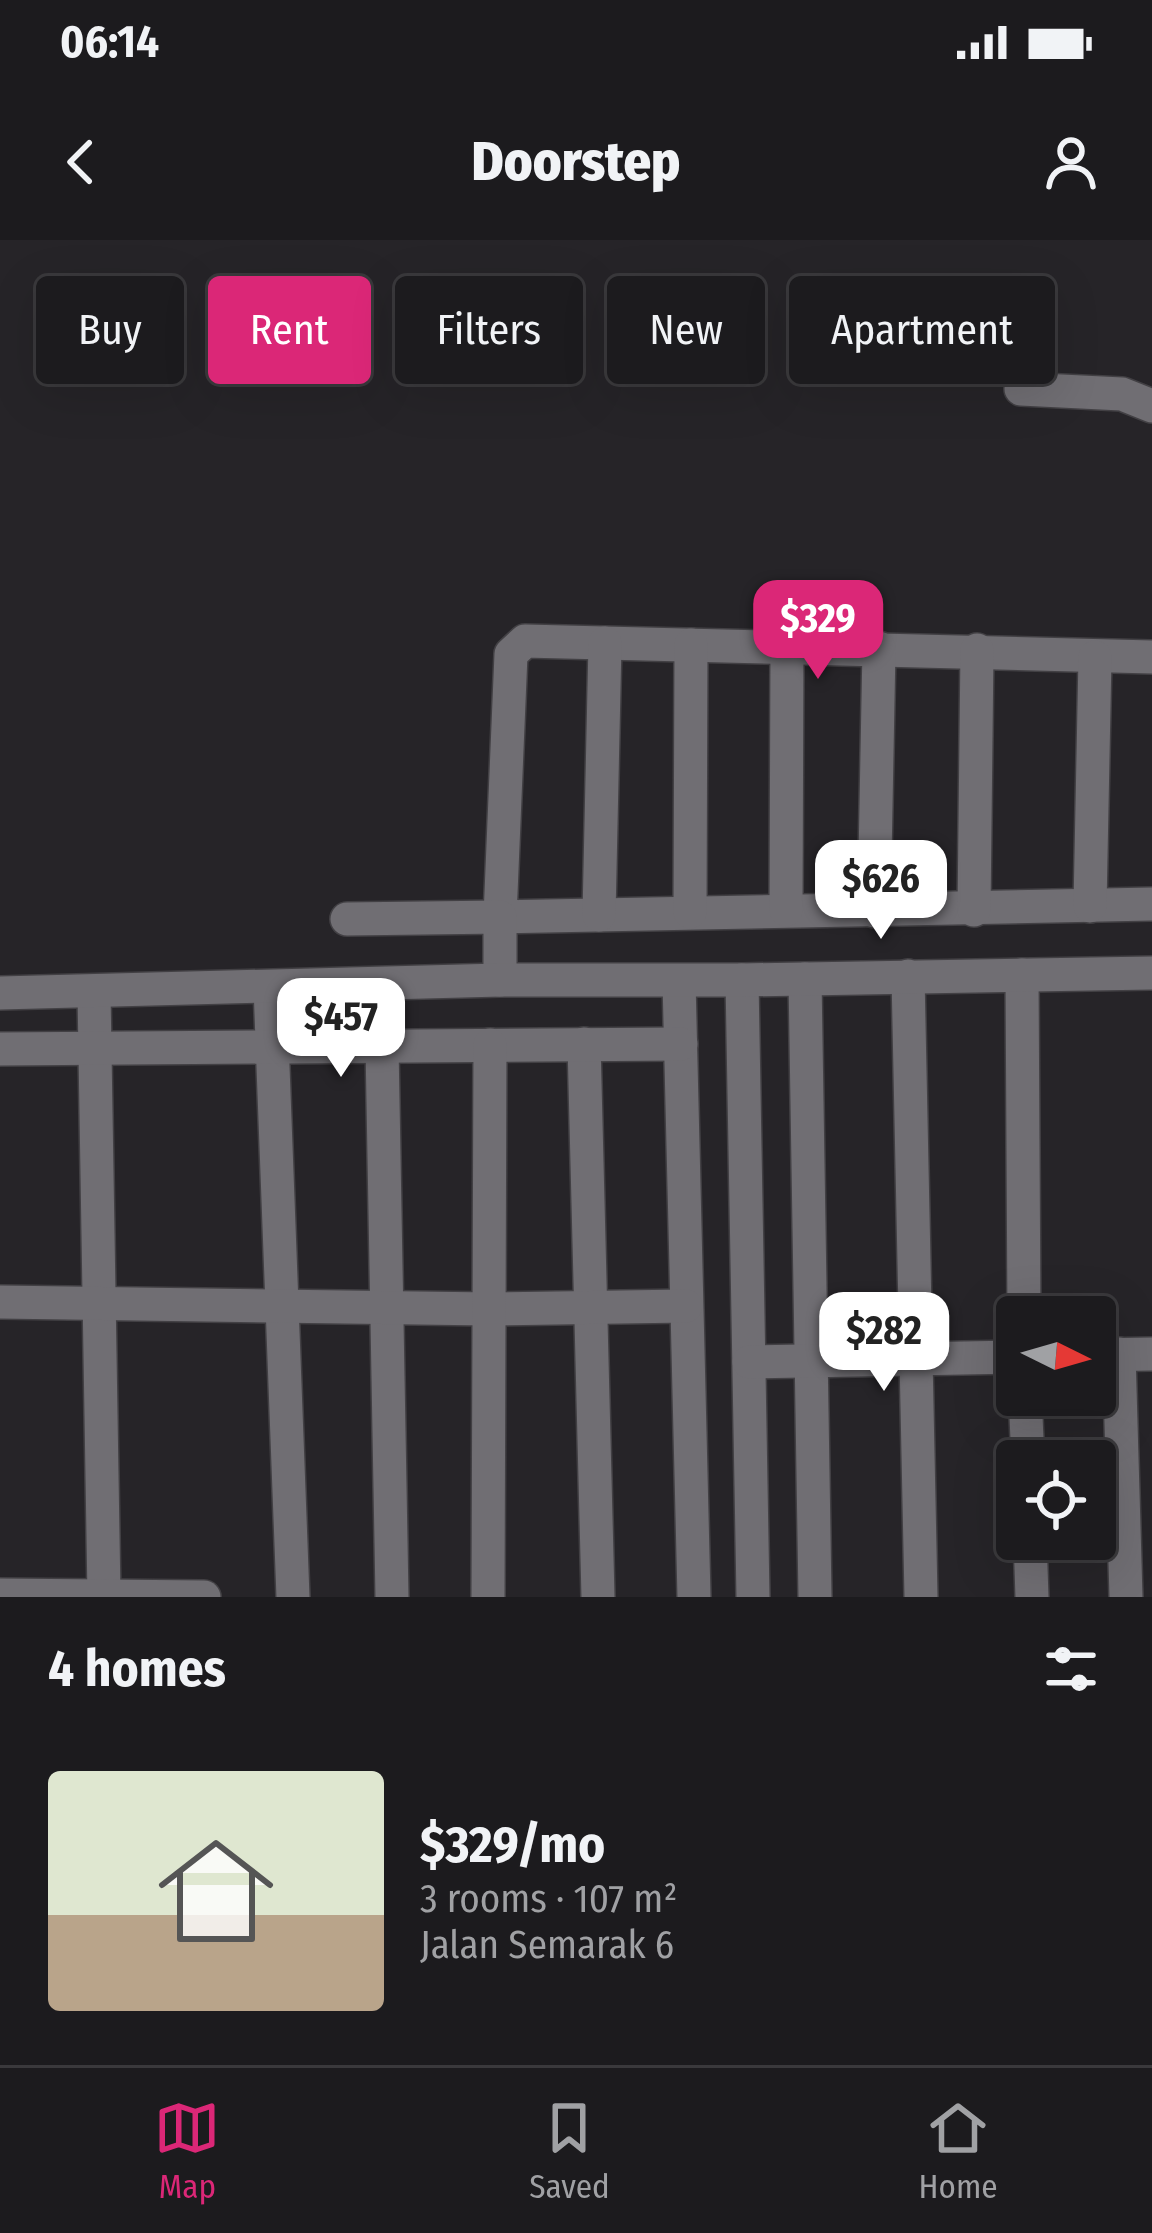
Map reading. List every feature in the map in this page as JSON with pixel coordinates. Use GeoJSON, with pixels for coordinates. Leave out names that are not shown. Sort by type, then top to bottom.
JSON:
{"type":"FeatureCollection","features":[{"type":"Feature","properties":{"kind":"street"},"geometry":{"type":"LineString","coordinates":[[1021,389],[1122,394],[1152,406]]}},
{"type":"Feature","properties":{"kind":"street"},"geometry":{"type":"LineString","coordinates":[[500,980],[512,654],[525,641],[1152,657]]}},
{"type":"Feature","properties":{"kind":"street"},"geometry":{"type":"LineString","coordinates":[[599,915],[605,643]]}},
{"type":"Feature","properties":{"kind":"street"},"geometry":{"type":"LineString","coordinates":[[689,913],[691,645]]}},
{"type":"Feature","properties":{"kind":"street"},"geometry":{"type":"LineString","coordinates":[[786,910],[787,646]]}},
{"type":"Feature","properties":{"kind":"street"},"geometry":{"type":"LineString","coordinates":[[874,911],[879,648]]}},
{"type":"Feature","properties":{"kind":"street"},"geometry":{"type":"LineString","coordinates":[[974,910],[976,650]]}},
{"type":"Feature","properties":{"kind":"street"},"geometry":{"type":"LineString","coordinates":[[1090,906],[1095,657]]}},
{"type":"Feature","properties":{"kind":"street"},"geometry":{"type":"LineString","coordinates":[[347,919],[1152,904]]}},
{"type":"Feature","properties":{"kind":"street"},"geometry":{"type":"LineString","coordinates":[[0,993],[500,980],[1152,973]]}},
{"type":"Feature","properties":{"kind":"street"},"geometry":{"type":"LineString","coordinates":[[1022,975],[1024,1296]]}},
{"type":"Feature","properties":{"kind":"street"},"geometry":{"type":"LineString","coordinates":[[908,976],[921,1597]]}},
{"type":"Feature","properties":{"kind":"street"},"geometry":{"type":"LineString","coordinates":[[805,979],[815,1597]]}},
{"type":"Feature","properties":{"kind":"street"},"geometry":{"type":"LineString","coordinates":[[742,980],[753,1597]]}},
{"type":"Feature","properties":{"kind":"street"},"geometry":{"type":"LineString","coordinates":[[680,981],[694,1597]]}},
{"type":"Feature","properties":{"kind":"street"},"geometry":{"type":"LineString","coordinates":[[270,987],[293,1597]]}},
{"type":"Feature","properties":{"kind":"street"},"geometry":{"type":"LineString","coordinates":[[94,992],[104,1596]]}},
{"type":"Feature","properties":{"kind":"street"},"geometry":{"type":"LineString","coordinates":[[584,1044],[598,1597]]}},
{"type":"Feature","properties":{"kind":"street"},"geometry":{"type":"LineString","coordinates":[[0,1049],[681,1044]]}},
{"type":"Feature","properties":{"kind":"street"},"geometry":{"type":"LineString","coordinates":[[488,1597],[490,1045]]}},
{"type":"Feature","properties":{"kind":"street"},"geometry":{"type":"LineString","coordinates":[[382,1046],[392,1597]]}},
{"type":"Feature","properties":{"kind":"street"},"geometry":{"type":"LineString","coordinates":[[0,1302],[490,1309],[686,1306]]}},
{"type":"Feature","properties":{"kind":"street"},"geometry":{"type":"LineString","coordinates":[[1122,1354],[1126,1597]]}},
{"type":"Feature","properties":{"kind":"street"},"geometry":{"type":"LineString","coordinates":[[749,1362],[996,1357]]}},
{"type":"Feature","properties":{"kind":"street"},"geometry":{"type":"LineString","coordinates":[[1031,1560],[1032,1597]]}},
{"type":"Feature","properties":{"kind":"street"},"geometry":{"type":"LineString","coordinates":[[0,1595],[204,1597]]}}]}
